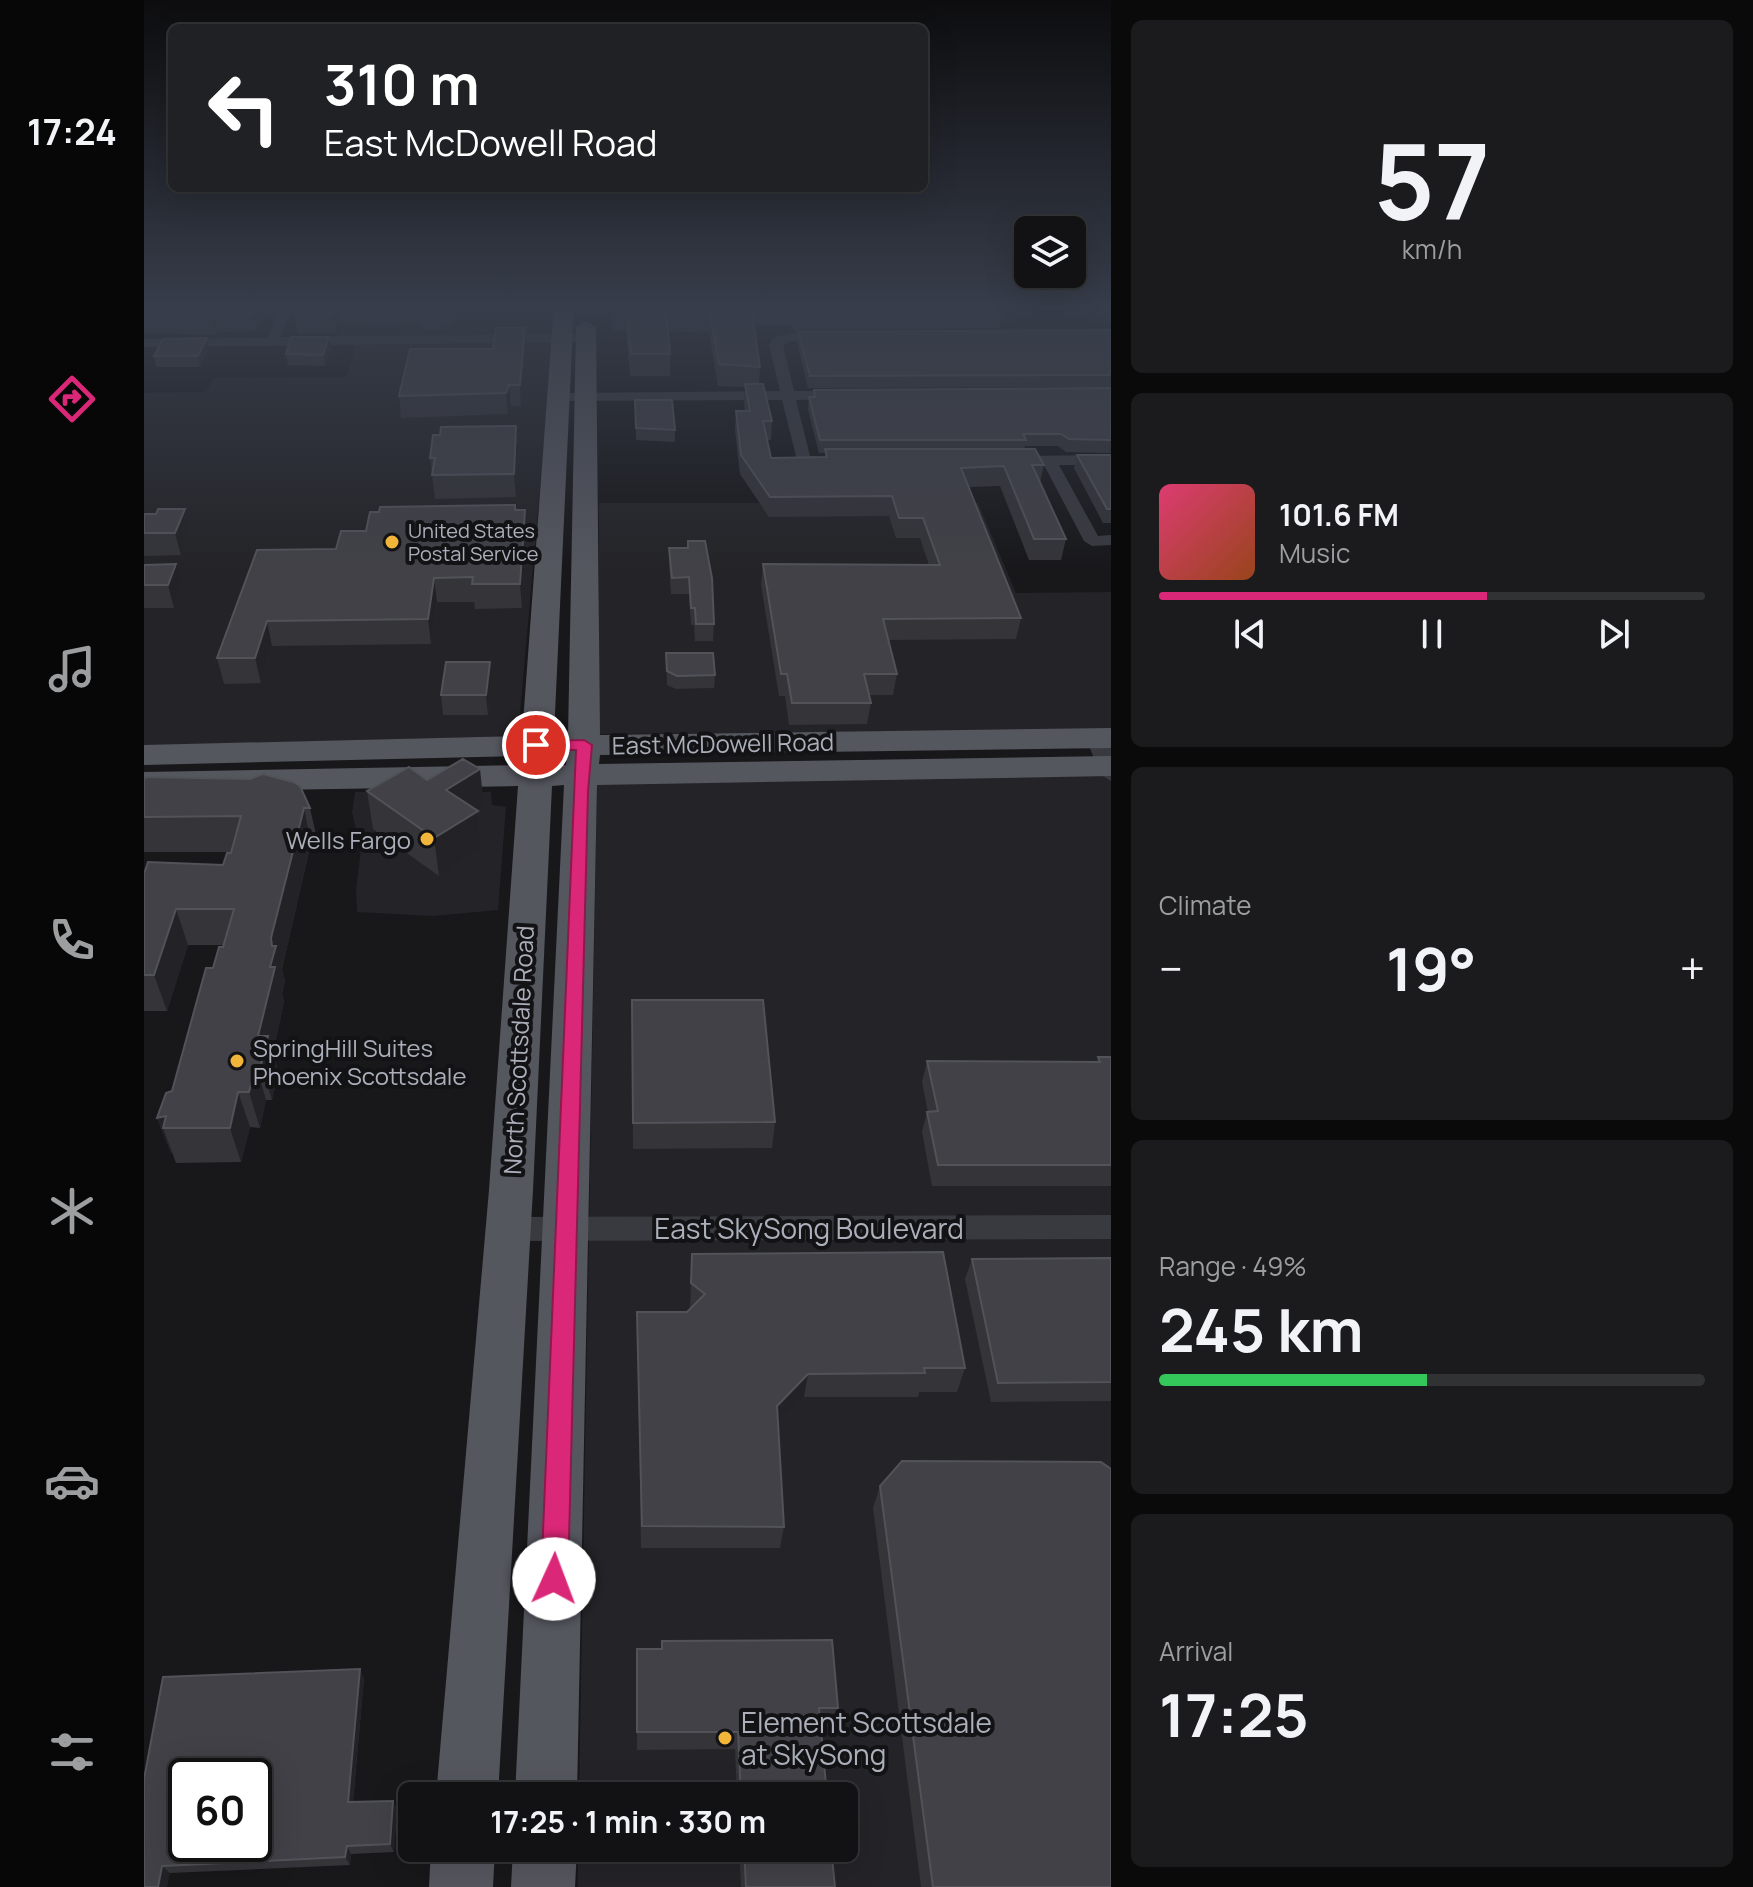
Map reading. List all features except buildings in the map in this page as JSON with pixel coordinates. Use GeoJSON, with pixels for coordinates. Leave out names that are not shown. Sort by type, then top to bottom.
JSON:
{"type":"FeatureCollection","features":[{"type":"Feature","properties":{"kind":"main road","name":"North Scottsdale Road"},"geometry":{"type":"LineString","coordinates":[[546,1782],[583,759],[572,392]]}},
{"type":"Feature","properties":{"kind":"main road","name":"North Scottsdale Road"},"geometry":{"type":"LineString","coordinates":[[468,1782],[508,1229],[535,760],[572,397]]}},
{"type":"Feature","properties":{"kind":"main road","name":"East McDowell Road"},"geometry":{"type":"LineString","coordinates":[[144,755],[535,760],[1107,756]]}},
{"type":"Feature","properties":{"kind":"main road","name":"East McDowell Road"},"geometry":{"type":"LineString","coordinates":[[144,782],[535,760]]}},
{"type":"Feature","properties":{"kind":"main road"},"geometry":{"type":"LineString","coordinates":[[461,1887],[462,1862]]}},
{"type":"Feature","properties":{"kind":"main road"},"geometry":{"type":"LineString","coordinates":[[543,1887],[544,1862]]}},
{"type":"Feature","properties":{"kind":"street"},"geometry":{"type":"LineString","coordinates":[[786,392],[803,461],[849,461]]}},
{"type":"Feature","properties":{"kind":"street"},"geometry":{"type":"LineString","coordinates":[[572,397],[862,395]]}},
{"type":"Feature","properties":{"kind":"street"},"geometry":{"type":"LineString","coordinates":[[987,461],[1111,460]]}},
{"type":"Feature","properties":{"kind":"street"},"geometry":{"type":"LineString","coordinates":[[1049,461],[1092,541],[1111,540]]}},
{"type":"Feature","properties":{"kind":"street","name":"East SkySong Boulevard"},"geometry":{"type":"LineString","coordinates":[[508,1229],[1111,1227]]}},
{"type":"Feature","properties":{"kind":"shaded area"},"geometry":{"type":"Polygon","coordinates":[[[548,392],[518,736],[144,746],[144,393],[548,392]]]}},
{"type":"Feature","properties":{"kind":"shaded area"},"geometry":{"type":"Polygon","coordinates":[[[599,503],[978,503],[1016,593],[1111,592],[1111,730],[599,734],[599,503]]]}},
{"type":"Feature","properties":{"kind":"shaded area"},"geometry":{"type":"Polygon","coordinates":[[[1111,773],[1111,1887],[578,1887],[578,1862],[858,1862],[858,1782],[579,1782],[597,783],[1111,773]]]}},
{"type":"Feature","properties":{"kind":"shaded area"},"geometry":{"type":"Polygon","coordinates":[[[355,792],[491,792],[492,805],[506,807],[498,910],[433,916],[357,912],[356,889],[361,850],[352,813],[355,792]]]}},
{"type":"Feature","properties":{"kind":"place","name":"United States Postal Service"},"geometry":{"type":"Point","coordinates":[392,542]}},
{"type":"Feature","properties":{"kind":"place","name":"Wells Fargo"},"geometry":{"type":"Point","coordinates":[427,839]}},
{"type":"Feature","properties":{"kind":"place","name":"SpringHill Suites Phoenix Scottsdale"},"geometry":{"type":"Point","coordinates":[237,1061]}},
{"type":"Feature","properties":{"kind":"place","name":"Element Scottsdale at SkySong"},"geometry":{"type":"Point","coordinates":[725,1738]}},
{"type":"Feature","properties":{"kind":"route"},"geometry":{"type":"LineString","coordinates":[[536,745],[584,745],[554,1579]]}}]}
